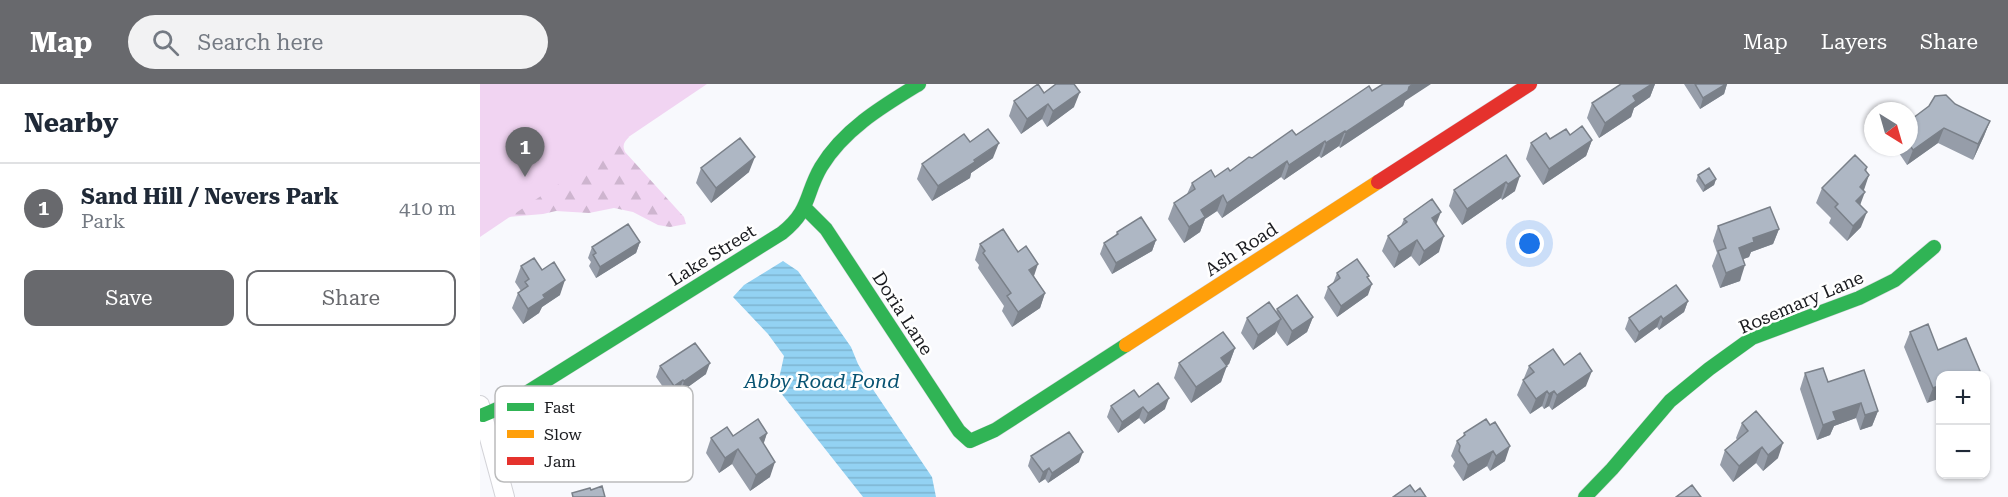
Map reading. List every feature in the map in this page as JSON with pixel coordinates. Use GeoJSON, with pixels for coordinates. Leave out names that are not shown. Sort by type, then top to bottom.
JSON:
{"type":"FeatureCollection","features":[{"type":"Feature","properties":{"kind":"street","name":"Lake Street"},"geometry":{"type":"LineString","coordinates":[[537,386],[796,222],[805,208],[817,174],[841,142],[856,126],[919,84]]}},
{"type":"Feature","properties":{"kind":"street","name":"Ash Road"},"geometry":{"type":"LineString","coordinates":[[970,441],[1005,423],[1530,84]]}},
{"type":"Feature","properties":{"kind":"street","name":"Doria Lane"},"geometry":{"type":"LineString","coordinates":[[805,208],[826,229],[959,431],[970,441]]}},
{"type":"Feature","properties":{"kind":"street","name":"Rosemary Lane"},"geometry":{"type":"LineString","coordinates":[[1585,497],[1670,401],[1709,369],[1752,339],[1859,298],[1895,280],[1934,247]]}},
{"type":"Feature","properties":{"kind":"street"},"geometry":{"type":"LineString","coordinates":[[481,410],[495,461]]}},
{"type":"Feature","properties":{"kind":"street"},"geometry":{"type":"LineString","coordinates":[[501,482],[505,497]]}},
{"type":"Feature","properties":{"kind":"green space"},"geometry":{"type":"Polygon","coordinates":[[[480,84],[629,137],[624,144],[625,152],[684,217],[686,224],[670,227],[658,225],[633,212],[614,208],[589,213],[556,211],[508,217],[480,84]]]}},
{"type":"Feature","properties":{"kind":"green space"},"geometry":{"type":"Polygon","coordinates":[[[480,84],[707,84],[480,237],[480,84]]]}},
{"type":"Feature","properties":{"kind":"water","name":"Abby Road Pond"},"geometry":{"type":"Polygon","coordinates":[[[783,261],[798,271],[851,347],[872,388],[932,477],[936,497],[863,497],[777,388],[784,356],[768,334],[733,297],[744,285],[783,261]]]}},
{"type":"Feature","properties":{"kind":"building"},"geometry":{"type":"Polygon","coordinates":[[[1038,84],[1044,93],[1056,84],[1074,84],[1080,92],[1053,111],[1048,104],[1027,119],[1014,101],[1038,84]]]}},
{"type":"Feature","properties":{"kind":"building"},"geometry":{"type":"Polygon","coordinates":[[[1383,84],[1413,84],[1408,91],[1346,132],[1326,143],[1325,141],[1289,165],[1287,161],[1227,203],[1223,195],[1201,210],[1205,217],[1189,227],[1174,203],[1195,189],[1192,183],[1211,170],[1215,177],[1228,168],[1230,171],[1292,130],[1296,135],[1369,86],[1372,91],[1383,84]]]}},
{"type":"Feature","properties":{"kind":"building"},"geometry":{"type":"Polygon","coordinates":[[[1621,84],[1652,84],[1633,96],[1636,101],[1605,123],[1592,103],[1621,84]]]}},
{"type":"Feature","properties":{"kind":"building"},"geometry":{"type":"Polygon","coordinates":[[[1695,84],[1726,84],[1703,98],[1695,84]]]}},
{"type":"Feature","properties":{"kind":"building"},"geometry":{"type":"Polygon","coordinates":[[[1946,95],[1955,104],[1990,121],[1978,144],[1944,128],[1918,146],[1918,114],[1929,106],[1935,96],[1946,95]]]}},
{"type":"Feature","properties":{"kind":"building"},"geometry":{"type":"Polygon","coordinates":[[[1582,126],[1592,140],[1549,169],[1531,143],[1546,133],[1550,139],[1566,129],[1570,135],[1582,126]]]}},
{"type":"Feature","properties":{"kind":"building"},"geometry":{"type":"Polygon","coordinates":[[[988,129],[999,143],[938,186],[922,164],[964,134],[970,142],[988,129]]]}},
{"type":"Feature","properties":{"kind":"building"},"geometry":{"type":"Polygon","coordinates":[[[740,138],[755,157],[716,188],[701,168],[740,138]]]}},
{"type":"Feature","properties":{"kind":"building"},"geometry":{"type":"Polygon","coordinates":[[[1506,155],[1520,176],[1508,184],[1506,182],[1467,209],[1454,190],[1506,155]]]}},
{"type":"Feature","properties":{"kind":"building"},"geometry":{"type":"Polygon","coordinates":[[[1855,155],[1867,167],[1865,170],[1869,175],[1860,187],[1865,192],[1856,201],[1867,212],[1853,226],[1835,207],[1838,204],[1822,188],[1855,155]]]}},
{"type":"Feature","properties":{"kind":"building"},"geometry":{"type":"Polygon","coordinates":[[[1709,168],[1716,179],[1705,186],[1698,175],[1709,168]]]}},
{"type":"Feature","properties":{"kind":"building"},"geometry":{"type":"Polygon","coordinates":[[[1432,199],[1441,212],[1432,218],[1444,236],[1424,251],[1417,240],[1399,252],[1388,236],[1407,222],[1404,219],[1432,199]]]}},
{"type":"Feature","properties":{"kind":"building"},"geometry":{"type":"Polygon","coordinates":[[[1770,207],[1779,229],[1753,238],[1754,242],[1739,248],[1745,265],[1726,273],[1718,251],[1726,248],[1718,226],[1770,207]]]}},
{"type":"Feature","properties":{"kind":"building"},"geometry":{"type":"Polygon","coordinates":[[[1141,217],[1156,240],[1116,263],[1104,243],[1141,217]]]}},
{"type":"Feature","properties":{"kind":"building"},"geometry":{"type":"Polygon","coordinates":[[[628,224],[640,242],[600,267],[593,255],[596,253],[592,247],[628,224]]]}},
{"type":"Feature","properties":{"kind":"building"},"geometry":{"type":"Polygon","coordinates":[[[1003,229],[1018,252],[1026,246],[1038,264],[1029,270],[1045,293],[1018,312],[1007,296],[1011,293],[983,253],[985,251],[980,244],[1003,229]]]}},
{"type":"Feature","properties":{"kind":"building"},"geometry":{"type":"Polygon","coordinates":[[[534,258],[542,270],[554,262],[565,280],[543,295],[545,298],[528,309],[518,293],[528,286],[525,282],[529,279],[521,266],[534,258]]]}},
{"type":"Feature","properties":{"kind":"building"},"geometry":{"type":"Polygon","coordinates":[[[1357,259],[1372,284],[1341,306],[1328,287],[1340,278],[1337,273],[1357,259]]]}},
{"type":"Feature","properties":{"kind":"building"},"geometry":{"type":"Polygon","coordinates":[[[1676,285],[1688,301],[1663,319],[1661,316],[1639,332],[1629,318],[1676,285]]]}},
{"type":"Feature","properties":{"kind":"building"},"geometry":{"type":"Polygon","coordinates":[[[1297,295],[1313,317],[1292,331],[1277,309],[1297,295]]]}},
{"type":"Feature","properties":{"kind":"building"},"geometry":{"type":"Polygon","coordinates":[[[1269,302],[1281,319],[1258,335],[1247,318],[1269,302]]]}},
{"type":"Feature","properties":{"kind":"building"},"geometry":{"type":"Polygon","coordinates":[[[1928,324],[1938,350],[1966,338],[1980,371],[1936,371],[1936,387],[1933,388],[1910,332],[1928,324]]]}},
{"type":"Feature","properties":{"kind":"building"},"geometry":{"type":"Polygon","coordinates":[[[1223,332],[1235,348],[1221,358],[1227,366],[1196,387],[1179,363],[1223,332]]]}},
{"type":"Feature","properties":{"kind":"building"},"geometry":{"type":"Polygon","coordinates":[[[695,343],[710,363],[674,386],[660,366],[695,343]]]}},
{"type":"Feature","properties":{"kind":"building"},"geometry":{"type":"Polygon","coordinates":[[[1553,349],[1564,365],[1580,353],[1592,371],[1557,395],[1554,391],[1549,394],[1547,391],[1536,399],[1523,380],[1534,372],[1529,366],[1553,349]]]}},
{"type":"Feature","properties":{"kind":"building"},"geometry":{"type":"Polygon","coordinates":[[[1823,368],[1828,382],[1864,370],[1878,411],[1865,415],[1861,403],[1833,412],[1836,420],[1823,425],[1805,373],[1823,368]]]}},
{"type":"Feature","properties":{"kind":"building"},"geometry":{"type":"Polygon","coordinates":[[[1158,383],[1169,398],[1148,413],[1143,407],[1122,422],[1111,406],[1134,390],[1139,397],[1158,383]]]}},
{"type":"Feature","properties":{"kind":"building"},"geometry":{"type":"Polygon","coordinates":[[[1756,411],[1783,443],[1768,455],[1762,447],[1739,466],[1725,450],[1748,431],[1742,423],[1756,411]]]}},
{"type":"Feature","properties":{"kind":"building"},"geometry":{"type":"Polygon","coordinates":[[[758,419],[767,433],[760,438],[775,462],[756,475],[738,449],[725,458],[711,438],[727,427],[733,436],[758,419]]]}},
{"type":"Feature","properties":{"kind":"building"},"geometry":{"type":"Polygon","coordinates":[[[1486,419],[1490,425],[1495,422],[1510,446],[1496,456],[1493,451],[1468,465],[1459,451],[1460,446],[1457,441],[1465,435],[1464,433],[1486,419]]]}},
{"type":"Feature","properties":{"kind":"building"},"geometry":{"type":"Polygon","coordinates":[[[1069,432],[1083,452],[1052,473],[1049,468],[1043,472],[1031,456],[1069,432]]]}},
{"type":"Feature","properties":{"kind":"building"},"geometry":{"type":"Polygon","coordinates":[[[1410,485],[1415,492],[1420,488],[1426,497],[1393,497],[1410,485]]]}},
{"type":"Feature","properties":{"kind":"building"},"geometry":{"type":"Polygon","coordinates":[[[1692,485],[1701,497],[1676,497],[1692,485]]]}},
{"type":"Feature","properties":{"kind":"building"},"geometry":{"type":"Polygon","coordinates":[[[602,486],[605,497],[573,497],[572,493],[602,486]]]}},
{"type":"Feature","properties":{"kind":"traffic: fast"},"geometry":{"type":"LineString","coordinates":[[537,386],[782,233],[798,217],[821,167],[841,141],[865,120],[919,84]]}},
{"type":"Feature","properties":{"kind":"traffic: fast"},"geometry":{"type":"LineString","coordinates":[[805,208],[826,229],[959,431],[970,441],[995,430],[1126,345]]}},
{"type":"Feature","properties":{"kind":"traffic: fast"},"geometry":{"type":"LineString","coordinates":[[1585,497],[1670,401],[1752,338],[1859,298],[1895,280],[1934,247]]}},
{"type":"Feature","properties":{"kind":"traffic: fast"},"geometry":{"type":"LineString","coordinates":[[483,415],[495,410]]}},
{"type":"Feature","properties":{"kind":"traffic: slow"},"geometry":{"type":"LineString","coordinates":[[1126,345],[1378,182]]}},
{"type":"Feature","properties":{"kind":"traffic: jam"},"geometry":{"type":"LineString","coordinates":[[1378,182],[1530,84]]}},
{"type":"Feature","properties":{"kind":"place","name":"Sand Hill / Nevers Park"},"geometry":{"type":"Point","coordinates":[525,177]}}]}
